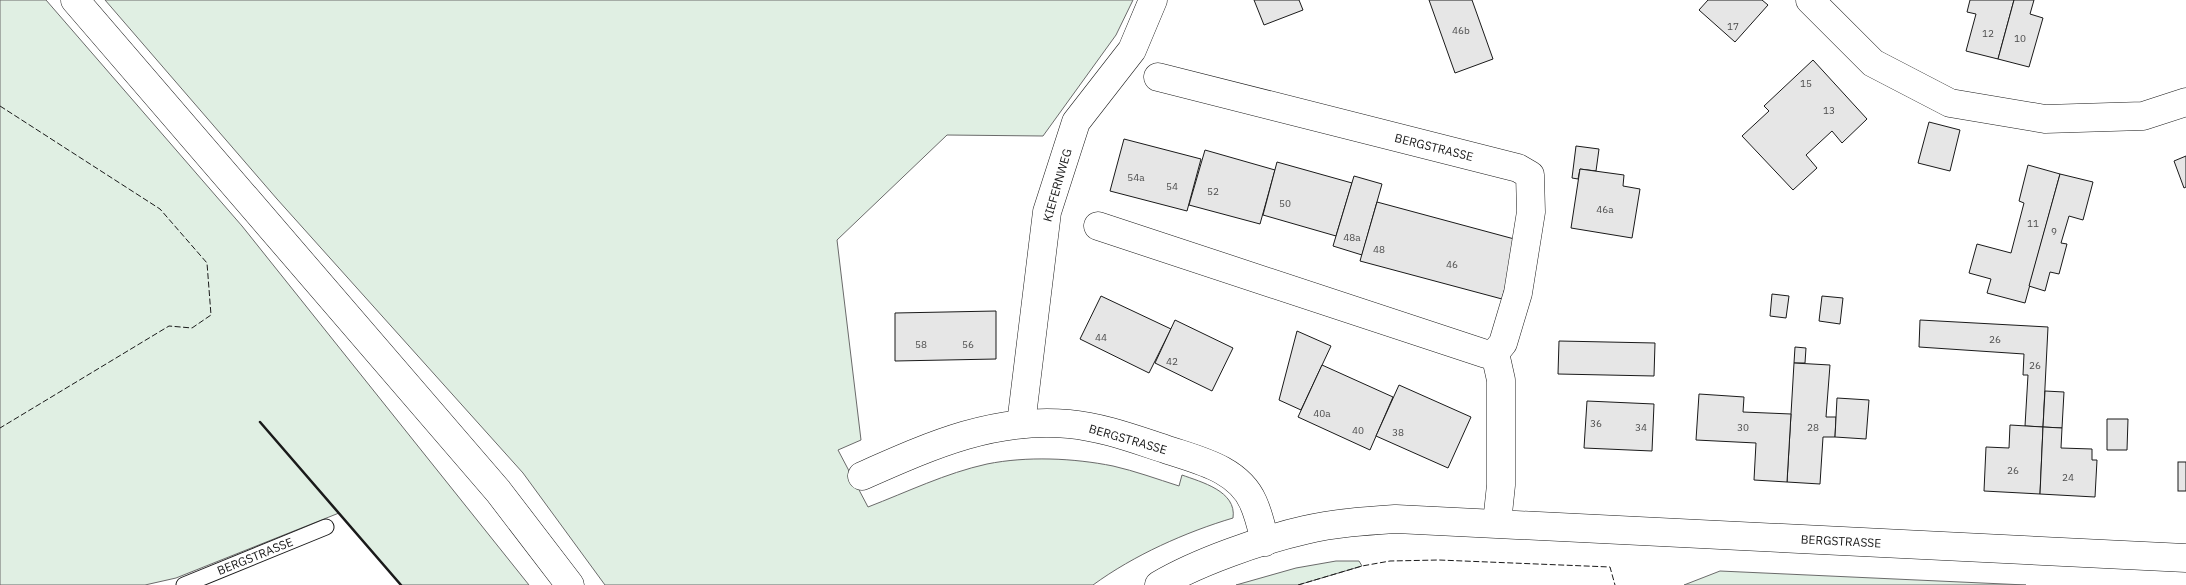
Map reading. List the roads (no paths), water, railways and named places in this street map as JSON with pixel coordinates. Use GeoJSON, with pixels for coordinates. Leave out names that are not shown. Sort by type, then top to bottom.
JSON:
{"type":"FeatureCollection","features":[{"type":"Feature","properties":{"kind":"street"},"geometry":{"type":"LineString","coordinates":[[76,0],[498,491],[570,585]]}},
{"type":"Feature","properties":{"kind":"street","name":"KIEFERNWEG"},"geometry":{"type":"LineString","coordinates":[[1021,424],[1047,212],[1076,122],[1132,50],[1153,0]]}},
{"type":"Feature","properties":{"kind":"street"},"geometry":{"type":"LineString","coordinates":[[1810,0],[1873,63],[1950,104],[2044,119],[2143,116],[2186,102]]}},
{"type":"Feature","properties":{"kind":"street","name":"BERGSTRASSE"},"geometry":{"type":"LineString","coordinates":[[1158,77],[1518,168],[1530,175],[1531,212],[1518,293],[1503,343],[1495,353]]}},
{"type":"Feature","properties":{"kind":"street"},"geometry":{"type":"LineString","coordinates":[[1098,226],[1486,354],[1495,353],[1501,380],[1501,485],[1497,523]]}},
{"type":"Feature","properties":{"kind":"street","name":"BERGSTRASSE"},"geometry":{"type":"LineString","coordinates":[[862,476],[928,446],[976,431],[1021,424],[1070,424],[1110,432],[1208,463],[1229,474],[1244,487],[1253,502],[1265,542]]}},
{"type":"Feature","properties":{"kind":"street","name":"BERGSTRASSE"},"geometry":{"type":"LineString","coordinates":[[1159,585],[1173,577],[1221,557],[1305,530],[1346,523],[1396,519],[2186,558]]}},
{"type":"Feature","properties":{"kind":"lane","name":"BERGSTRASSE"},"geometry":{"type":"LineString","coordinates":[[184,585],[326,527]]}}]}
